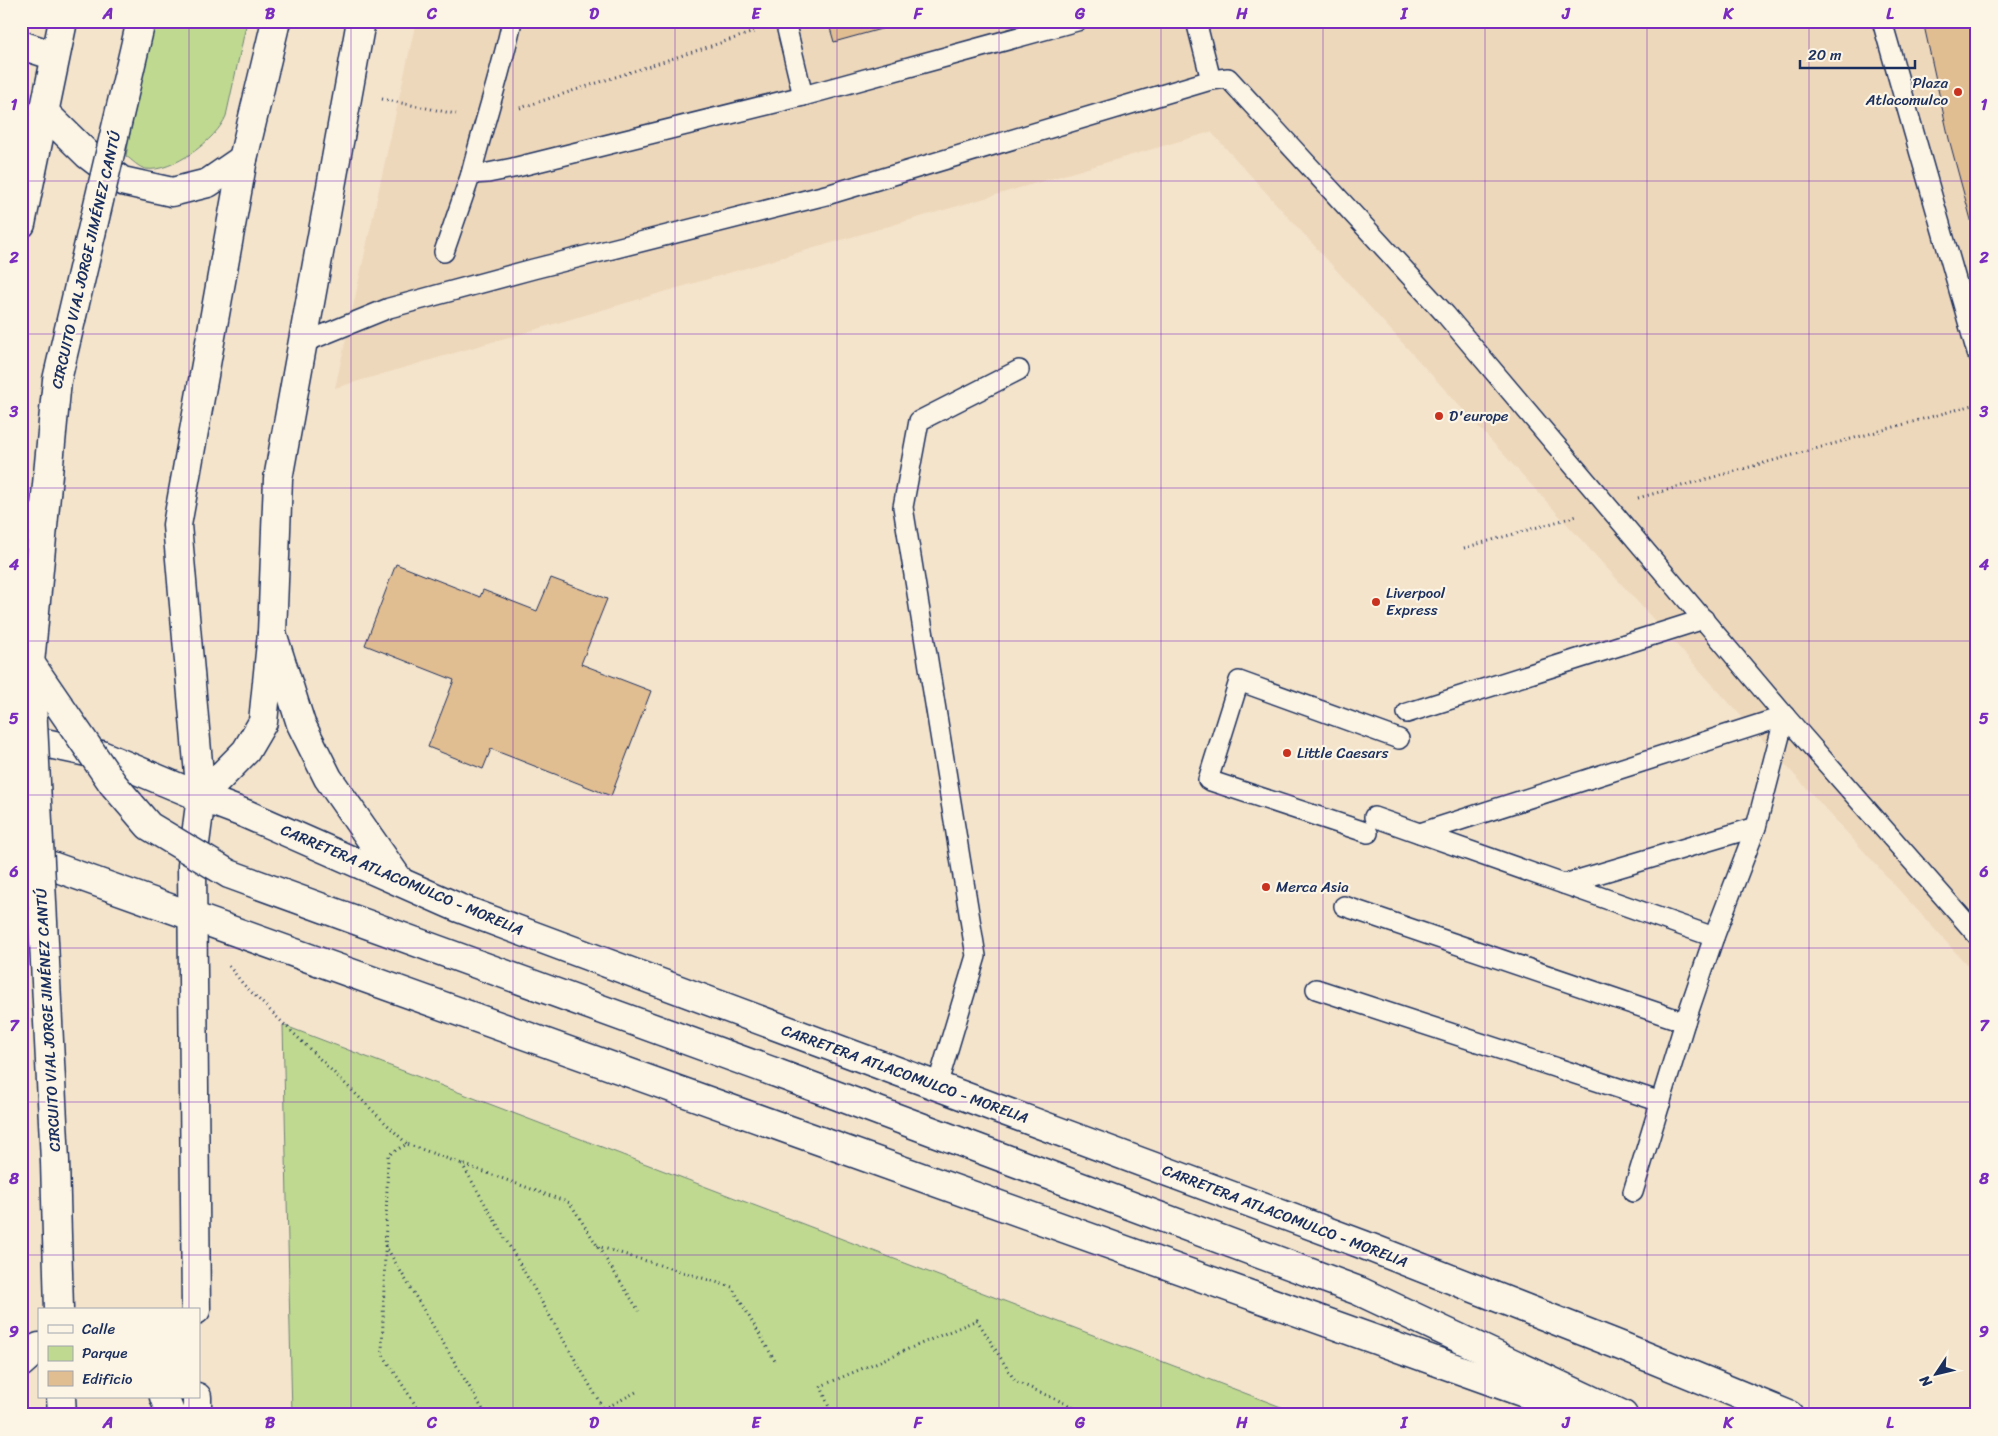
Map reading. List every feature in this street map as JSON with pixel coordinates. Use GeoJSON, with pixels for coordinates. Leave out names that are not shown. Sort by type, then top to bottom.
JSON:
{"type":"FeatureCollection","features":[{"type":"Feature","properties":{"kind":"main road"},"geometry":{"type":"LineString","coordinates":[[21,224],[63,21]]}},
{"type":"Feature","properties":{"kind":"main road","name":"CIRCUITO VIAL JORGE JIMÉNEZ CANTÚ"},"geometry":{"type":"LineString","coordinates":[[59,1308],[55,1161],[30,663],[57,380],[141,21]]}},
{"type":"Feature","properties":{"kind":"main road"},"geometry":{"type":"LineString","coordinates":[[196,1308],[192,866],[201,797],[177,525],[244,159],[276,21]]}},
{"type":"Feature","properties":{"kind":"main road"},"geometry":{"type":"LineString","coordinates":[[201,797],[246,751],[263,722],[272,633],[278,479],[361,21]]}},
{"type":"Feature","properties":{"kind":"main road"},"geometry":{"type":"LineString","coordinates":[[21,45],[55,56]]}},
{"type":"Feature","properties":{"kind":"main road"},"geometry":{"type":"LineString","coordinates":[[43,111],[88,155],[122,180],[172,192],[208,183],[244,159]]}},
{"type":"Feature","properties":{"kind":"main road"},"geometry":{"type":"LineString","coordinates":[[272,633],[301,724],[328,778],[399,880]]}},
{"type":"Feature","properties":{"kind":"main road"},"geometry":{"type":"LineString","coordinates":[[30,663],[113,784],[149,826],[229,874],[774,1072],[1359,1291],[1623,1415]]}},
{"type":"Feature","properties":{"kind":"main road","name":"CARRETERA ATLACOMULCO - MORELIA"},"geometry":{"type":"LineString","coordinates":[[21,738],[101,755],[246,814],[459,908],[1364,1245],[1622,1346],[1789,1415]]}},
{"type":"Feature","properties":{"kind":"main road"},"geometry":{"type":"LineString","coordinates":[[21,855],[1586,1415]]}},
{"type":"Feature","properties":{"kind":"main road"},"geometry":{"type":"LineString","coordinates":[[21,1362],[38,1348]]}},
{"type":"Feature","properties":{"kind":"main road"},"geometry":{"type":"LineString","coordinates":[[61,1398],[62,1415]]}},
{"type":"Feature","properties":{"kind":"main road"},"geometry":{"type":"LineString","coordinates":[[164,1398],[170,1415]]}},
{"type":"Feature","properties":{"kind":"main road"},"geometry":{"type":"LineString","coordinates":[[197,1398],[197,1415]]}},
{"type":"Feature","properties":{"kind":"lane"},"geometry":{"type":"LineString","coordinates":[[444,252],[471,174],[484,119],[503,64],[512,21]]}},
{"type":"Feature","properties":{"kind":"lane"},"geometry":{"type":"LineString","coordinates":[[471,174],[513,168],[803,96],[1077,21]]}},
{"type":"Feature","properties":{"kind":"lane"},"geometry":{"type":"LineString","coordinates":[[1196,21],[1212,80]]}},
{"type":"Feature","properties":{"kind":"lane"},"geometry":{"type":"LineString","coordinates":[[1882,21],[1977,352]]}},
{"type":"Feature","properties":{"kind":"lane"},"geometry":{"type":"LineString","coordinates":[[785,22],[803,96]]}},
{"type":"Feature","properties":{"kind":"lane"},"geometry":{"type":"LineString","coordinates":[[303,343],[389,308],[533,269],[830,194],[1212,80],[1228,78],[1446,315],[1784,716],[1977,935]]}},
{"type":"Feature","properties":{"kind":"lane"},"geometry":{"type":"LineString","coordinates":[[936,1086],[976,956],[903,508],[918,421],[1019,370]]}},
{"type":"Feature","properties":{"kind":"lane"},"geometry":{"type":"LineString","coordinates":[[1408,713],[1704,619]]}},
{"type":"Feature","properties":{"kind":"lane"},"geometry":{"type":"LineString","coordinates":[[1399,739],[1240,681],[1208,780],[1371,825],[1420,833],[1714,937]]}},
{"type":"Feature","properties":{"kind":"lane"},"geometry":{"type":"LineString","coordinates":[[1633,1192],[1685,1022],[1714,937],[1756,827],[1784,716]]}},
{"type":"Feature","properties":{"kind":"lane"},"geometry":{"type":"LineString","coordinates":[[1420,833],[1784,716]]}},
{"type":"Feature","properties":{"kind":"lane"},"geometry":{"type":"LineString","coordinates":[[1564,884],[1756,827]]}},
{"type":"Feature","properties":{"kind":"lane"},"geometry":{"type":"LineString","coordinates":[[1344,906],[1685,1022]]}},
{"type":"Feature","properties":{"kind":"lane"},"geometry":{"type":"LineString","coordinates":[[1316,989],[1661,1102]]}},
{"type":"Feature","properties":{"kind":"path"},"geometry":{"type":"LineString","coordinates":[[878,21],[881,29]]}},
{"type":"Feature","properties":{"kind":"path"},"geometry":{"type":"LineString","coordinates":[[349,93],[484,119],[785,22]]}},
{"type":"Feature","properties":{"kind":"path"},"geometry":{"type":"LineString","coordinates":[[1464,548],[1608,506],[1977,404]]}},
{"type":"Feature","properties":{"kind":"path"},"geometry":{"type":"LineString","coordinates":[[226,962],[243,984],[407,1144],[570,1203],[596,1246],[640,1311]]}},
{"type":"Feature","properties":{"kind":"path"},"geometry":{"type":"LineString","coordinates":[[407,1144],[388,1156],[382,1353],[422,1415]]}},
{"type":"Feature","properties":{"kind":"path"},"geometry":{"type":"LineString","coordinates":[[462,1164],[607,1415]]}},
{"type":"Feature","properties":{"kind":"path"},"geometry":{"type":"LineString","coordinates":[[385,1245],[486,1415]]}},
{"type":"Feature","properties":{"kind":"path"},"geometry":{"type":"LineString","coordinates":[[596,1246],[732,1286],[775,1361]]}},
{"type":"Feature","properties":{"kind":"path"},"geometry":{"type":"LineString","coordinates":[[832,1415],[821,1386],[977,1320],[1015,1381],[1091,1415]]}},
{"type":"Feature","properties":{"kind":"path"},"geometry":{"type":"LineString","coordinates":[[604,1409],[636,1392]]}},
{"type":"Feature","properties":{"kind":"shaded area"},"geometry":{"type":"Polygon","coordinates":[[[416,21],[1977,21],[1977,976],[1211,132],[335,388],[416,21]]]}},
{"type":"Feature","properties":{"kind":"green space"},"geometry":{"type":"Polygon","coordinates":[[[150,21],[247,21],[226,116],[221,125],[204,144],[192,153],[168,166],[157,169],[146,169],[138,166],[126,156],[150,21]]]}},
{"type":"Feature","properties":{"kind":"green space"},"geometry":{"type":"Polygon","coordinates":[[[283,1025],[1302,1415],[292,1415],[283,1025]]]}},
{"type":"Feature","properties":{"kind":"building"},"geometry":{"type":"Polygon","coordinates":[[[828,21],[910,21],[834,42],[828,21]]]}},
{"type":"Feature","properties":{"kind":"building","name":"Plaza Atlacomulco"},"geometry":{"type":"Polygon","coordinates":[[[1923,21],[1977,21],[1977,242],[1949,139],[1923,21]]]}},
{"type":"Feature","properties":{"kind":"building"},"geometry":{"type":"Polygon","coordinates":[[[396,564],[480,597],[483,590],[537,611],[551,578],[607,599],[581,664],[651,691],[611,796],[491,749],[483,769],[428,747],[454,680],[365,645],[396,564]]]}},
{"type":"Feature","properties":{"kind":"place","name":"Plaza Atlacomulco"},"geometry":{"type":"Point","coordinates":[1958,92]}},
{"type":"Feature","properties":{"kind":"place","name":"D'europe"},"geometry":{"type":"Point","coordinates":[1439,416]}},
{"type":"Feature","properties":{"kind":"place","name":"Liverpool Express"},"geometry":{"type":"Point","coordinates":[1376,602]}},
{"type":"Feature","properties":{"kind":"place","name":"Little Caesars"},"geometry":{"type":"Point","coordinates":[1287,753]}},
{"type":"Feature","properties":{"kind":"place","name":"Merca Asia"},"geometry":{"type":"Point","coordinates":[1266,887]}}]}
